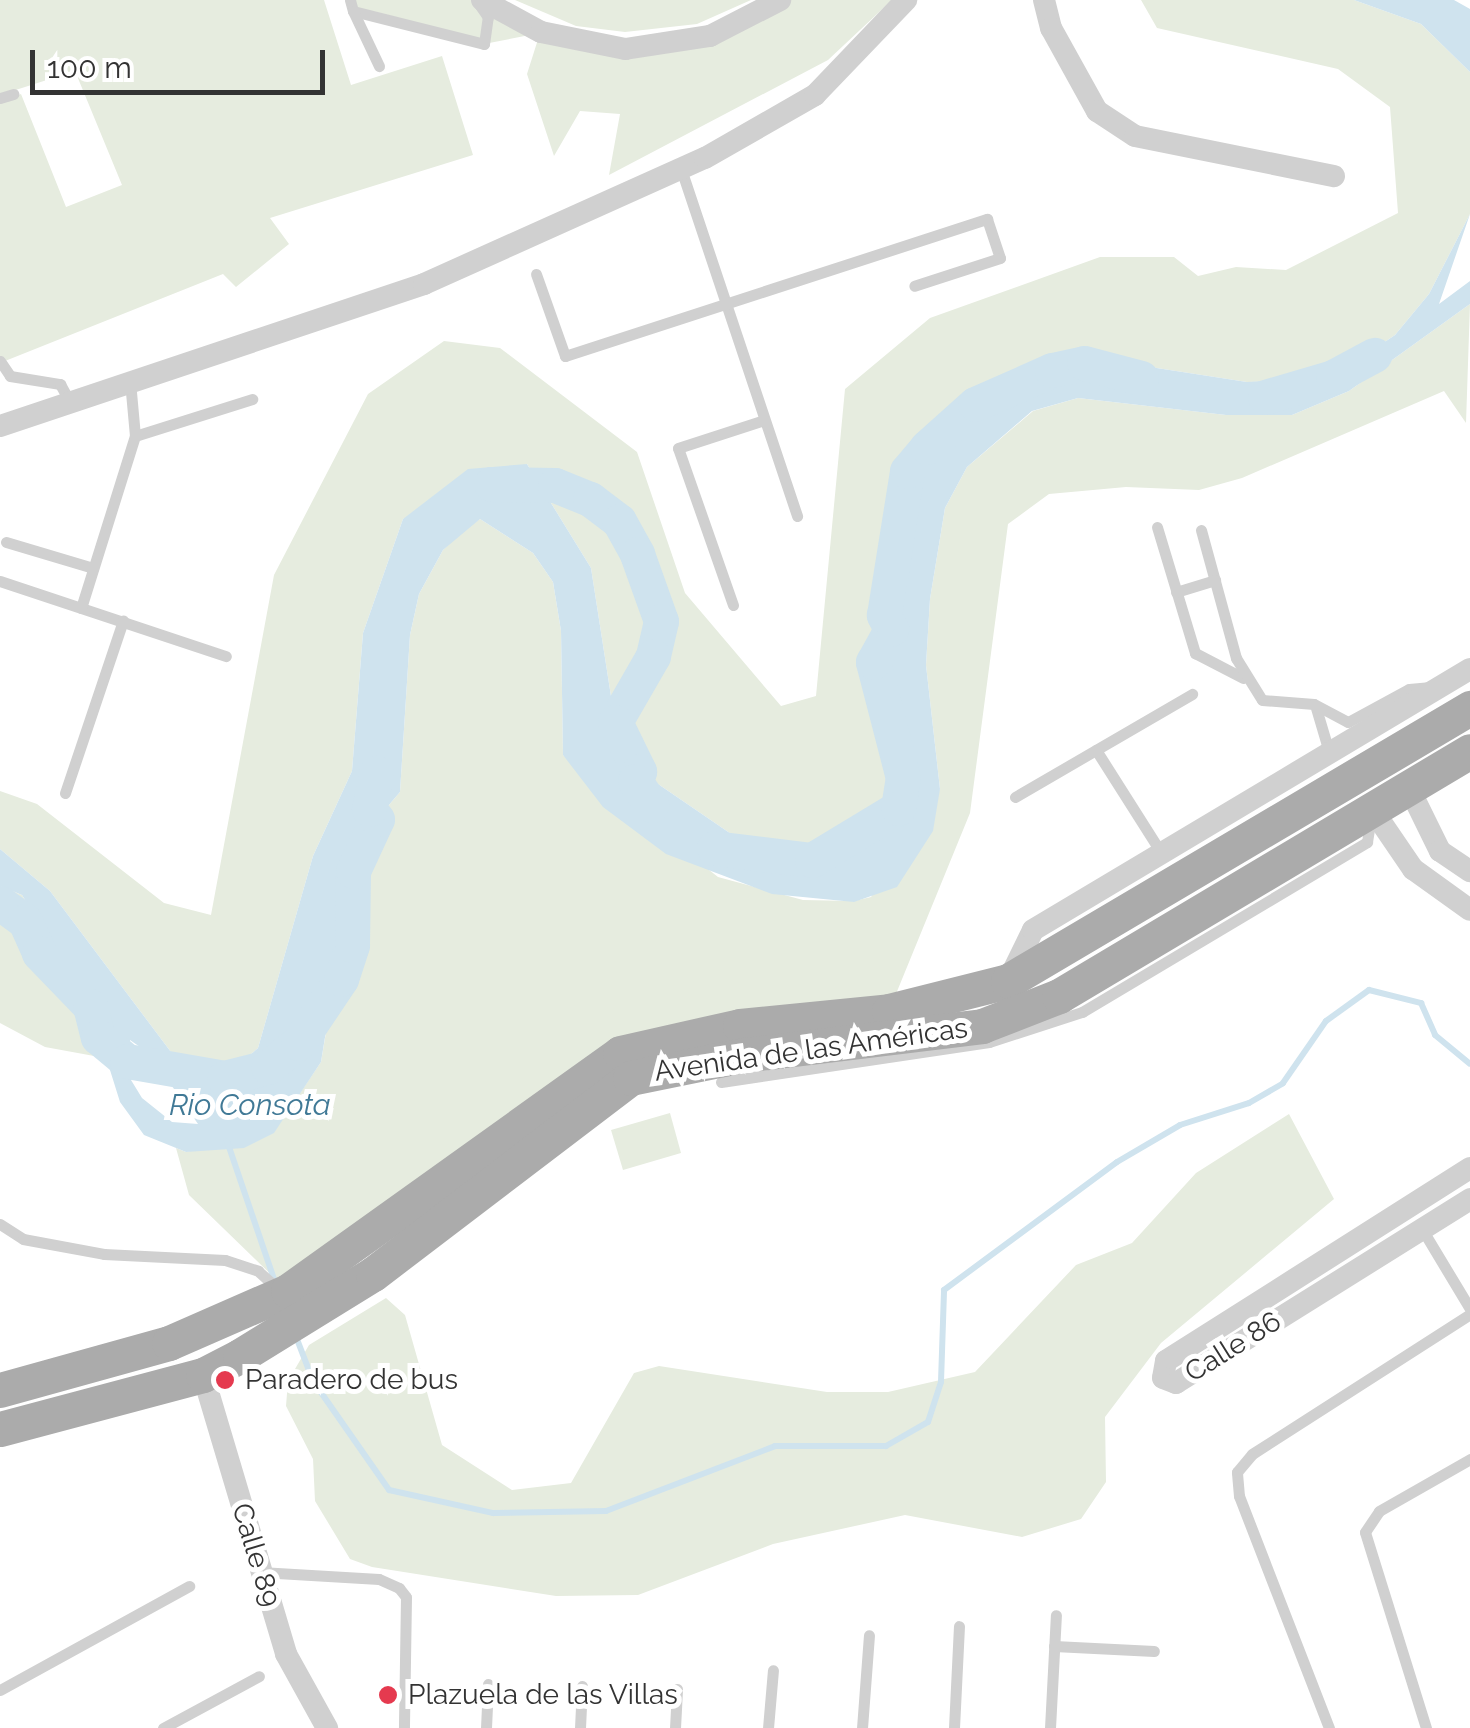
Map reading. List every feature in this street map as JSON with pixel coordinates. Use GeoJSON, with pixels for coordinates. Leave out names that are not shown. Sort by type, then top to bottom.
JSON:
{"type":"FeatureCollection","features":[{"type":"Feature","properties":{"kind":"main road","name":"Avenida de las Américas"},"geometry":{"type":"LineString","coordinates":[[0,1390],[170,1343],[283,1294],[620,1053],[740,1026],[890,1011],[1008,981],[1390,800],[1438,728],[1470,708]]}},
{"type":"Feature","properties":{"kind":"main road","name":"Avenida de las Américas"},"geometry":{"type":"LineString","coordinates":[[0,1429],[202,1375],[374,1274],[630,1078],[742,1055],[982,1026],[1059,996],[1470,751]]}},
{"type":"Feature","properties":{"kind":"street"},"geometry":{"type":"LineString","coordinates":[[482,0],[541,32],[625,49],[710,36],[780,0]]}},
{"type":"Feature","properties":{"kind":"street"},"geometry":{"type":"LineString","coordinates":[[0,426],[424,284],[681,169],[814,95],[906,0]]}},
{"type":"Feature","properties":{"kind":"street"},"geometry":{"type":"LineString","coordinates":[[1044,0],[1051,28],[1097,111],[1134,136],[1334,176]]}},
{"type":"Feature","properties":{"kind":"street"},"geometry":{"type":"LineString","coordinates":[[1008,981],[1033,930],[1470,669]]}},
{"type":"Feature","properties":{"kind":"street"},"geometry":{"type":"LineString","coordinates":[[1324,758],[1390,800],[1440,851],[1470,871]]}},
{"type":"Feature","properties":{"kind":"street"},"geometry":{"type":"LineString","coordinates":[[1390,800],[1412,869],[1470,910]]}},
{"type":"Feature","properties":{"kind":"street","name":"Calle 86"},"geometry":{"type":"LineString","coordinates":[[1467,1185],[1422,1229],[1176,1383],[1163,1378],[1166,1361],[1410,1208],[1467,1185]]}},
{"type":"Feature","properties":{"kind":"street"},"geometry":{"type":"LineString","coordinates":[[1410,1208],[1422,1229]]}},
{"type":"Feature","properties":{"kind":"street","name":"Calle 89"},"geometry":{"type":"LineString","coordinates":[[202,1375],[286,1654],[327,1728]]}},
{"type":"Feature","properties":{"kind":"lane"},"geometry":{"type":"LineString","coordinates":[[352,6],[484,44],[488,17],[473,0]]}},
{"type":"Feature","properties":{"kind":"lane"},"geometry":{"type":"LineString","coordinates":[[352,6],[379,66]]}},
{"type":"Feature","properties":{"kind":"lane"},"geometry":{"type":"LineString","coordinates":[[681,169],[797,516]]}},
{"type":"Feature","properties":{"kind":"lane"},"geometry":{"type":"LineString","coordinates":[[536,274],[565,356],[988,219],[1000,258],[914,286]]}},
{"type":"Feature","properties":{"kind":"lane"},"geometry":{"type":"LineString","coordinates":[[0,362],[10,376],[60,384],[70,402]]}},
{"type":"Feature","properties":{"kind":"lane"},"geometry":{"type":"LineString","coordinates":[[81,608],[135,436],[130,381]]}},
{"type":"Feature","properties":{"kind":"lane"},"geometry":{"type":"LineString","coordinates":[[135,436],[252,399]]}},
{"type":"Feature","properties":{"kind":"lane"},"geometry":{"type":"LineString","coordinates":[[733,605],[678,448],[764,420]]}},
{"type":"Feature","properties":{"kind":"lane"},"geometry":{"type":"LineString","coordinates":[[1156,527],[1196,653],[1243,678],[1273,704],[1314,704],[1348,722],[1408,688],[1440,687]]}},
{"type":"Feature","properties":{"kind":"lane"},"geometry":{"type":"LineString","coordinates":[[1201,530],[1243,678]]}},
{"type":"Feature","properties":{"kind":"lane"},"geometry":{"type":"LineString","coordinates":[[6,542],[93,568]]}},
{"type":"Feature","properties":{"kind":"lane"},"geometry":{"type":"LineString","coordinates":[[1176,592],[1216,580]]}},
{"type":"Feature","properties":{"kind":"lane"},"geometry":{"type":"LineString","coordinates":[[0,581],[226,656]]}},
{"type":"Feature","properties":{"kind":"lane"},"geometry":{"type":"LineString","coordinates":[[65,793],[122,622]]}},
{"type":"Feature","properties":{"kind":"lane"},"geometry":{"type":"LineString","coordinates":[[1015,797],[1192,694]]}},
{"type":"Feature","properties":{"kind":"lane"},"geometry":{"type":"LineString","coordinates":[[1314,704],[1325,724],[1324,758]]}},
{"type":"Feature","properties":{"kind":"lane"},"geometry":{"type":"LineString","coordinates":[[1096,750],[1162,854]]}},
{"type":"Feature","properties":{"kind":"lane"},"geometry":{"type":"LineString","coordinates":[[721,1082],[989,1042],[1082,1012],[1366,842],[1390,800]]}},
{"type":"Feature","properties":{"kind":"lane"},"geometry":{"type":"LineString","coordinates":[[0,1224],[23,1239],[104,1254],[224,1260],[258,1270],[283,1294]]}},
{"type":"Feature","properties":{"kind":"lane"},"geometry":{"type":"LineString","coordinates":[[1329,1728],[1239,1496],[1238,1472],[1252,1454],[1470,1311],[1422,1229]]}},
{"type":"Feature","properties":{"kind":"lane"},"geometry":{"type":"LineString","coordinates":[[1426,1728],[1365,1532],[1379,1512],[1470,1458]]}},
{"type":"Feature","properties":{"kind":"lane"},"geometry":{"type":"LineString","coordinates":[[260,1572],[379,1579],[399,1588],[406,1596],[404,1728]]}},
{"type":"Feature","properties":{"kind":"lane"},"geometry":{"type":"LineString","coordinates":[[0,1690],[188,1586]]}},
{"type":"Feature","properties":{"kind":"lane"},"geometry":{"type":"LineString","coordinates":[[1050,1728],[1056,1615]]}},
{"type":"Feature","properties":{"kind":"lane"},"geometry":{"type":"LineString","coordinates":[[954,1728],[959,1626]]}},
{"type":"Feature","properties":{"kind":"lane"},"geometry":{"type":"LineString","coordinates":[[862,1728],[868,1635]]}},
{"type":"Feature","properties":{"kind":"lane"},"geometry":{"type":"LineString","coordinates":[[1054,1646],[1154,1651]]}},
{"type":"Feature","properties":{"kind":"lane"},"geometry":{"type":"LineString","coordinates":[[768,1728],[772,1670]]}},
{"type":"Feature","properties":{"kind":"lane"},"geometry":{"type":"LineString","coordinates":[[164,1728],[259,1676]]}},
{"type":"Feature","properties":{"kind":"lane"},"geometry":{"type":"LineString","coordinates":[[486,1728],[488,1684]]}},
{"type":"Feature","properties":{"kind":"lane"},"geometry":{"type":"LineString","coordinates":[[580,1728],[582,1686]]}},
{"type":"Feature","properties":{"kind":"lane"},"geometry":{"type":"LineString","coordinates":[[675,1728],[677,1689]]}},
{"type":"Feature","properties":{"kind":"shaded area"},"geometry":{"type":"Polygon","coordinates":[[[0,0],[324,0],[351,85],[442,56],[473,155],[270,218],[289,244],[236,287],[223,274],[0,363],[0,103],[21,94],[66,207],[122,185],[75,71],[0,95],[0,0]]]}},
{"type":"Feature","properties":{"kind":"shaded area"},"geometry":{"type":"Polygon","coordinates":[[[350,0],[482,0],[541,32],[654,48],[780,0],[892,0],[828,60],[609,175],[620,114],[580,111],[554,156],[527,74],[540,33],[484,44],[353,11],[350,0]]]}},
{"type":"Feature","properties":{"kind":"shaded area"},"geometry":{"type":"Polygon","coordinates":[[[515,0],[751,0],[697,24],[625,32],[576,26],[515,0]]]}},
{"type":"Feature","properties":{"kind":"shaded area"},"geometry":{"type":"Polygon","coordinates":[[[1141,0],[1354,0],[1421,24],[1470,72],[1470,214],[1429,294],[1395,335],[1333,377],[1309,381],[1247,382],[1118,362],[1018,378],[974,404],[927,447],[907,472],[891,579],[889,673],[903,778],[898,808],[849,858],[759,853],[639,771],[615,722],[591,568],[527,464],[403,519],[363,633],[352,771],[313,856],[258,1048],[224,1078],[189,1076],[50,891],[0,849],[0,791],[37,804],[164,903],[211,915],[274,575],[368,394],[444,341],[500,348],[637,452],[685,593],[781,706],[816,696],[845,389],[930,318],[1100,257],[1174,257],[1198,276],[1236,267],[1286,270],[1398,213],[1390,107],[1338,69],[1157,28],[1141,0]]]}},
{"type":"Feature","properties":{"kind":"shaded area"},"geometry":{"type":"Polygon","coordinates":[[[1470,304],[1466,423],[1444,391],[1242,478],[1199,490],[1126,487],[1049,494],[1008,524],[970,813],[889,1011],[740,1026],[288,1291],[189,1195],[176,1148],[186,1152],[273,1133],[321,1062],[353,871],[377,819],[400,792],[410,635],[419,594],[443,550],[464,529],[480,519],[533,553],[553,582],[561,631],[563,755],[718,877],[803,900],[854,901],[871,897],[940,789],[926,665],[930,599],[945,508],[967,467],[1033,411],[1078,398],[1226,415],[1292,415],[1349,391],[1470,304]]]}},
{"type":"Feature","properties":{"kind":"shaded area"},"geometry":{"type":"Polygon","coordinates":[[[0,886],[22,895],[90,1006],[105,1058],[45,1047],[0,1023],[0,886]]]}},
{"type":"Feature","properties":{"kind":"shaded area"},"geometry":{"type":"Polygon","coordinates":[[[670,1113],[681,1153],[623,1170],[611,1130],[670,1113]]]}},
{"type":"Feature","properties":{"kind":"shaded area"},"geometry":{"type":"Polygon","coordinates":[[[1289,1114],[1334,1199],[1161,1343],[1105,1417],[1106,1482],[1081,1519],[1022,1537],[905,1515],[773,1544],[638,1595],[556,1596],[372,1567],[350,1559],[315,1501],[313,1459],[286,1406],[288,1381],[309,1345],[386,1298],[405,1315],[442,1445],[512,1490],[571,1483],[634,1373],[659,1366],[827,1392],[888,1392],[975,1372],[1076,1265],[1132,1243],[1196,1173],[1289,1114]]]}},
{"type":"Feature","properties":{"kind":"water"},"geometry":{"type":"Polygon","coordinates":[[[1354,0],[1454,0],[1470,9],[1470,72],[1421,24],[1354,0]]]}},
{"type":"Feature","properties":{"kind":"water","name":"Rio Consota"},"geometry":{"type":"Polygon","coordinates":[[[1470,214],[1439,304],[1470,281],[1470,304],[1349,391],[1292,415],[1226,415],[1078,398],[1032,411],[967,467],[945,508],[930,599],[926,665],[940,789],[933,831],[897,887],[854,902],[772,894],[666,854],[603,807],[563,755],[561,631],[553,582],[533,553],[480,519],[443,550],[419,594],[410,635],[400,792],[377,819],[352,871],[321,1062],[274,1133],[244,1148],[186,1152],[144,1135],[120,1102],[90,1006],[22,895],[0,886],[0,849],[50,891],[189,1076],[224,1078],[258,1048],[313,856],[352,771],[363,633],[403,519],[468,469],[527,464],[591,568],[615,722],[639,771],[759,853],[849,858],[898,807],[903,778],[889,673],[891,579],[907,472],[927,447],[999,386],[1052,370],[1118,362],[1247,382],[1333,377],[1395,335],[1429,294],[1470,214]],[[130,1040],[131,1080],[142,1098],[172,1122],[198,1124],[150,1054],[130,1040]]]}},
{"type":"Feature","properties":{"kind":"waterway"},"geometry":{"type":"LineString","coordinates":[[1265,397],[1333,377],[1374,355]]}},
{"type":"Feature","properties":{"kind":"waterway"},"geometry":{"type":"LineString","coordinates":[[714,848],[812,860],[898,808],[903,778],[873,662],[891,629],[884,615],[907,471],[927,447],[975,404],[1052,370],[1084,363],[1141,378]]}},
{"type":"Feature","properties":{"kind":"waterway"},"geometry":{"type":"LineString","coordinates":[[491,484],[555,485],[590,499],[619,521],[637,554],[661,621],[653,656],[615,722],[639,771],[635,781],[651,805]]}},
{"type":"Feature","properties":{"kind":"waterway"},"geometry":{"type":"LineString","coordinates":[[0,903],[25,921],[39,953],[90,1006],[98,1037],[127,1061],[224,1078],[268,1067],[298,1043],[341,979],[352,945],[353,871],[377,819],[369,809],[376,773]]}},
{"type":"Feature","properties":{"kind":"waterway"},"geometry":{"type":"LineString","coordinates":[[295,1334],[313,1381],[389,1490],[493,1513],[606,1511],[775,1446],[886,1446],[928,1422],[941,1382],[944,1290],[1117,1162],[1180,1125],[1249,1103],[1283,1083],[1326,1021],[1369,990],[1421,1003],[1435,1035],[1470,1064]]}},
{"type":"Feature","properties":{"kind":"waterway"},"geometry":{"type":"LineString","coordinates":[[227,1141],[276,1285]]}},
{"type":"Feature","properties":{"kind":"place","name":"Paradero de bus"},"geometry":{"type":"Point","coordinates":[225,1380]}},
{"type":"Feature","properties":{"kind":"place","name":"Plazuela de las Villas"},"geometry":{"type":"Point","coordinates":[388,1695]}}]}
